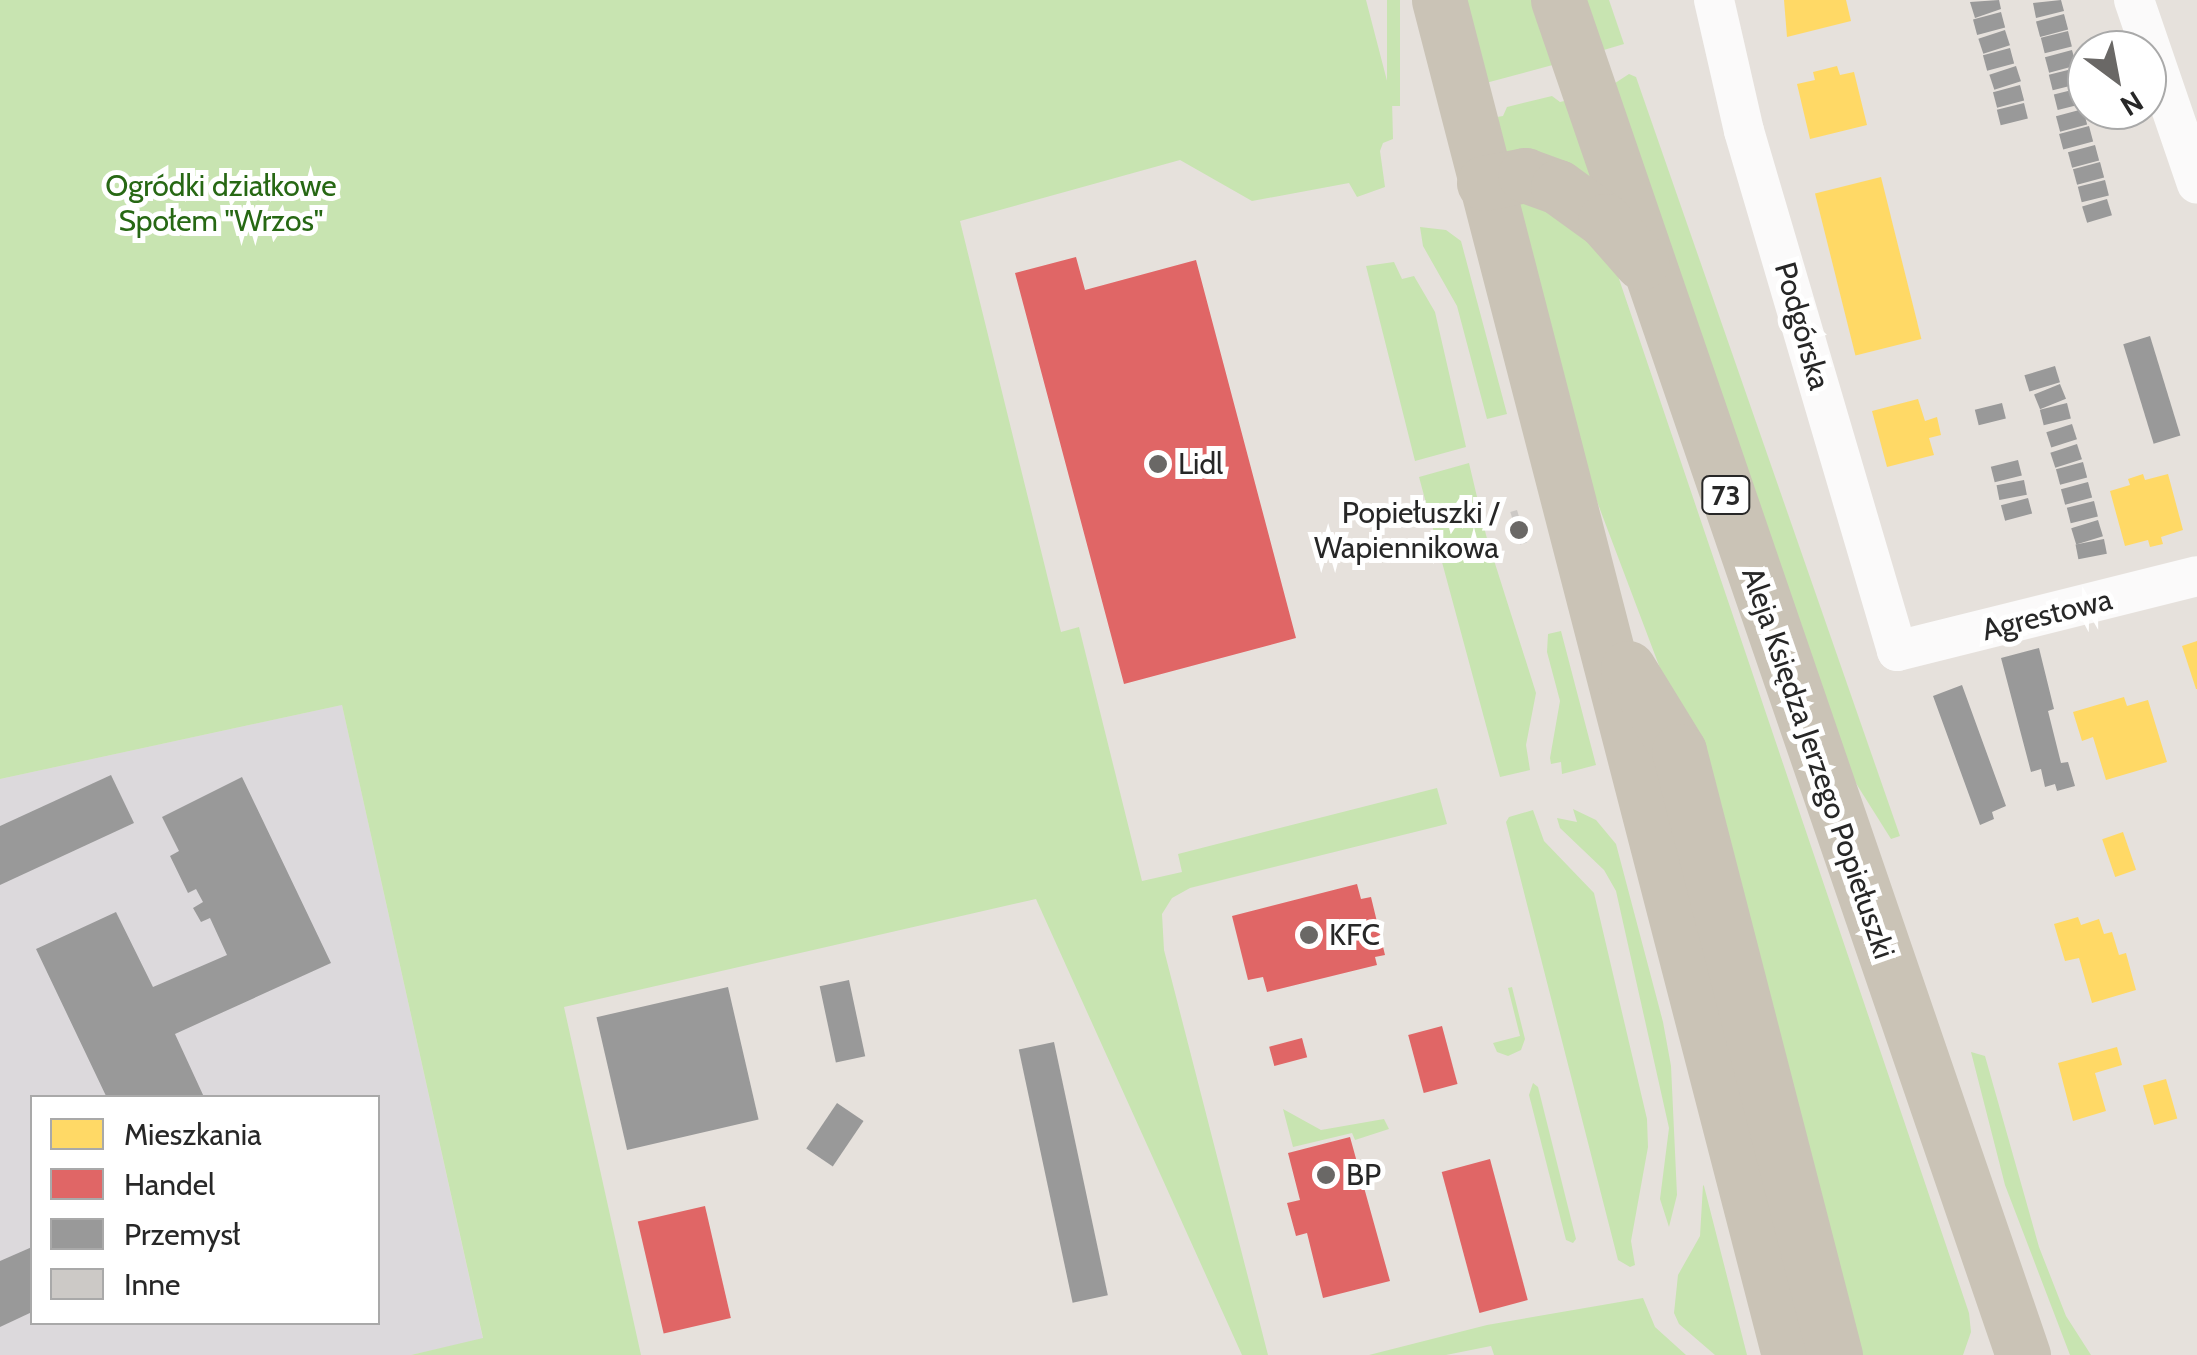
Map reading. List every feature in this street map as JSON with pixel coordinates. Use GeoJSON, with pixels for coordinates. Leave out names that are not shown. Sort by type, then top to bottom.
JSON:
{"type":"FeatureCollection","features":[{"type":"Feature","properties":{"kind":"main road"},"geometry":{"type":"LineString","coordinates":[[1438,0],[1788,1355]]}},
{"type":"Feature","properties":{"kind":"main road","name":"Aleja Księdza Jerzego Popiełuszki"},"geometry":{"type":"LineString","coordinates":[[1558,0],[2024,1355]]}},
{"type":"Feature","properties":{"kind":"main road"},"geometry":{"type":"LineString","coordinates":[[1484,183],[1525,175],[1558,187],[1605,221],[1649,272]]}},
{"type":"Feature","properties":{"kind":"main road"},"geometry":{"type":"LineString","coordinates":[[1598,618],[1679,751],[1836,1355]]}},
{"type":"Feature","properties":{"kind":"main road"},"geometry":{"type":"LineString","coordinates":[[1982,1355],[1992,1264]]}},
{"type":"Feature","properties":{"kind":"street","name":"Podgórska"},"geometry":{"type":"LineString","coordinates":[[1714,0],[1744,130],[1896,651]]}},
{"type":"Feature","properties":{"kind":"street"},"geometry":{"type":"LineString","coordinates":[[2134,0],[2197,184]]}},
{"type":"Feature","properties":{"kind":"street","name":"Agrestowa"},"geometry":{"type":"LineString","coordinates":[[1896,651],[2197,576]]}},
{"type":"Feature","properties":{"kind":"shaded area"},"geometry":{"type":"Polygon","coordinates":[[[342,705],[483,1339],[411,1355],[0,1355],[0,779],[342,705]]]}},
{"type":"Feature","properties":{"kind":"green space","name":"Ogródki działkowe Społem \"Wrzos\""},"geometry":{"type":"Polygon","coordinates":[[[0,0],[1366,0],[1392,100],[1393,139],[1383,143],[1380,151],[1385,187],[1357,197],[1349,183],[1252,201],[1180,160],[960,221],[1061,632],[1079,627],[1142,881],[1182,872],[1178,854],[1437,788],[1447,824],[1190,888],[1172,898],[1162,914],[1164,950],[1268,1355],[1242,1355],[1036,899],[564,1007],[641,1355],[411,1355],[483,1338],[342,705],[0,779],[0,0]]]}},
{"type":"Feature","properties":{"kind":"green space"},"geometry":{"type":"Polygon","coordinates":[[[1387,0],[1400,0],[1400,106],[1387,106],[1387,0]]]}},
{"type":"Feature","properties":{"kind":"green space"},"geometry":{"type":"Polygon","coordinates":[[[1461,0],[1533,0],[1560,63],[1482,84],[1461,0]]]}},
{"type":"Feature","properties":{"kind":"green space"},"geometry":{"type":"Polygon","coordinates":[[[1580,0],[1609,0],[1624,44],[1597,52],[1580,0]]]}},
{"type":"Feature","properties":{"kind":"green space"},"geometry":{"type":"Polygon","coordinates":[[[1629,74],[1636,77],[1900,836],[1891,839],[1847,769],[1609,87],[1629,74]]]}},
{"type":"Feature","properties":{"kind":"green space"},"geometry":{"type":"Polygon","coordinates":[[[1552,96],[1560,102],[1573,99],[1602,184],[1503,159],[1491,118],[1503,116],[1507,107],[1552,96]]]}},
{"type":"Feature","properties":{"kind":"green space"},"geometry":{"type":"Polygon","coordinates":[[[1512,191],[1551,200],[1617,273],[1969,1313],[1971,1332],[1963,1355],[1848,1355],[1689,745],[1564,414],[1512,191]]]}},
{"type":"Feature","properties":{"kind":"green space"},"geometry":{"type":"Polygon","coordinates":[[[1420,227],[1446,230],[1461,241],[1507,414],[1487,419],[1457,306],[1423,246],[1420,227]]]}},
{"type":"Feature","properties":{"kind":"green space"},"geometry":{"type":"Polygon","coordinates":[[[1394,262],[1402,279],[1414,276],[1435,312],[1466,447],[1415,461],[1366,266],[1394,262]]]}},
{"type":"Feature","properties":{"kind":"green space"},"geometry":{"type":"Polygon","coordinates":[[[1469,463],[1486,535],[1536,693],[1526,745],[1530,770],[1500,777],[1419,477],[1469,463]]]}},
{"type":"Feature","properties":{"kind":"green space"},"geometry":{"type":"Polygon","coordinates":[[[1561,631],[1596,765],[1562,774],[1561,762],[1551,764],[1550,758],[1560,701],[1547,652],[1548,634],[1561,631]]]}},
{"type":"Feature","properties":{"kind":"green space"},"geometry":{"type":"Polygon","coordinates":[[[1573,809],[1596,820],[1616,844],[1663,1022],[1671,1066],[1677,1195],[1669,1227],[1660,1199],[1669,1128],[1616,891],[1604,870],[1560,828],[1557,818],[1577,822],[1573,809]]]}},
{"type":"Feature","properties":{"kind":"green space"},"geometry":{"type":"Polygon","coordinates":[[[1533,810],[1544,841],[1594,893],[1647,1119],[1648,1147],[1631,1241],[1635,1265],[1630,1267],[1618,1260],[1506,822],[1509,817],[1533,810]]]}},
{"type":"Feature","properties":{"kind":"green space"},"geometry":{"type":"Polygon","coordinates":[[[1512,987],[1525,1039],[1521,1050],[1508,1056],[1497,1052],[1493,1043],[1520,1036],[1508,988],[1512,987]]]}},
{"type":"Feature","properties":{"kind":"green space"},"geometry":{"type":"Polygon","coordinates":[[[1971,1052],[1985,1056],[2039,1247],[2066,1316],[2091,1355],[2070,1355],[2005,1185],[1971,1052]]]}},
{"type":"Feature","properties":{"kind":"green space"},"geometry":{"type":"Polygon","coordinates":[[[1533,1083],[1538,1087],[1576,1239],[1573,1243],[1566,1240],[1529,1095],[1533,1083]]]}},
{"type":"Feature","properties":{"kind":"green space"},"geometry":{"type":"Polygon","coordinates":[[[1283,1109],[1321,1130],[1384,1119],[1389,1129],[1355,1140],[1352,1133],[1293,1147],[1283,1109]]]}},
{"type":"Feature","properties":{"kind":"green space"},"geometry":{"type":"Polygon","coordinates":[[[1703,1185],[1747,1355],[1715,1355],[1679,1324],[1674,1313],[1678,1275],[1700,1236],[1703,1185]]]}},
{"type":"Feature","properties":{"kind":"green space"},"geometry":{"type":"Polygon","coordinates":[[[1643,1298],[1655,1327],[1686,1355],[1494,1355],[1491,1346],[1446,1355],[1369,1355],[1487,1325],[1643,1298]]]}},
{"type":"Feature","properties":{"kind":"building: Mieszkania"},"geometry":{"type":"Polygon","coordinates":[[[1784,0],[1846,0],[1851,21],[1787,37],[1784,0]]]}},
{"type":"Feature","properties":{"kind":"building: Mieszkania"},"geometry":{"type":"Polygon","coordinates":[[[1837,66],[1840,75],[1854,72],[1867,125],[1810,139],[1797,84],[1815,80],[1813,72],[1837,66]]]}},
{"type":"Feature","properties":{"kind":"building: Mieszkania"},"geometry":{"type":"Polygon","coordinates":[[[1881,177],[1921,339],[1855,355],[1815,193],[1881,177]]]}},
{"type":"Feature","properties":{"kind":"building: Mieszkania"},"geometry":{"type":"Polygon","coordinates":[[[1918,399],[1925,421],[1937,417],[1941,435],[1929,438],[1934,455],[1887,467],[1872,411],[1918,399]]]}},
{"type":"Feature","properties":{"kind":"building: Mieszkania"},"geometry":{"type":"Polygon","coordinates":[[[2143,474],[2145,480],[2168,474],[2183,530],[2161,537],[2163,544],[2150,547],[2148,540],[2125,546],[2110,491],[2130,485],[2128,479],[2143,474]]]}},
{"type":"Feature","properties":{"kind":"building: Mieszkania"},"geometry":{"type":"Polygon","coordinates":[[[2197,641],[2197,689],[2196,689],[2182,646],[2197,641]]]}},
{"type":"Feature","properties":{"kind":"building: Mieszkania"},"geometry":{"type":"Polygon","coordinates":[[[2124,697],[2127,706],[2148,700],[2167,762],[2106,780],[2093,737],[2082,741],[2073,712],[2124,697]]]}},
{"type":"Feature","properties":{"kind":"building: Mieszkania"},"geometry":{"type":"Polygon","coordinates":[[[2123,832],[2136,870],[2115,877],[2102,839],[2123,832]]]}},
{"type":"Feature","properties":{"kind":"building: Mieszkania"},"geometry":{"type":"Polygon","coordinates":[[[2078,917],[2081,925],[2099,919],[2104,934],[2112,932],[2119,955],[2126,953],[2136,990],[2092,1003],[2079,958],[2065,961],[2054,924],[2078,917]]]}},
{"type":"Feature","properties":{"kind":"building: Mieszkania"},"geometry":{"type":"Polygon","coordinates":[[[2117,1047],[2122,1065],[2095,1073],[2106,1111],[2073,1121],[2058,1063],[2117,1047]]]}},
{"type":"Feature","properties":{"kind":"building: Mieszkania"},"geometry":{"type":"Polygon","coordinates":[[[2166,1079],[2177,1118],[2154,1125],[2143,1086],[2166,1079]]]}},
{"type":"Feature","properties":{"kind":"building: Handel","name":"Lidl"},"geometry":{"type":"Polygon","coordinates":[[[1076,257],[1085,290],[1196,260],[1296,638],[1124,684],[1015,273],[1076,257]]]}},
{"type":"Feature","properties":{"kind":"building: Handel","name":"KFC"},"geometry":{"type":"Polygon","coordinates":[[[1357,884],[1361,899],[1371,897],[1385,955],[1375,957],[1377,965],[1267,992],[1263,977],[1248,980],[1232,916],[1357,884]]]}},
{"type":"Feature","properties":{"kind":"building: Handel","name":"BP"},"geometry":{"type":"Polygon","coordinates":[[[1442,1026],[1458,1084],[1424,1093],[1408,1035],[1442,1026]]]}},
{"type":"Feature","properties":{"kind":"building: Handel"},"geometry":{"type":"Polygon","coordinates":[[[1302,1038],[1307,1057],[1274,1066],[1269,1047],[1302,1038]]]}},
{"type":"Feature","properties":{"kind":"building: Handel"},"geometry":{"type":"Polygon","coordinates":[[[1350,1137],[1390,1281],[1323,1298],[1307,1233],[1296,1236],[1287,1203],[1300,1200],[1288,1153],[1350,1137]]]}},
{"type":"Feature","properties":{"kind":"building: Handel"},"geometry":{"type":"Polygon","coordinates":[[[1490,1159],[1528,1300],[1479,1313],[1442,1172],[1490,1159]]]}},
{"type":"Feature","properties":{"kind":"building: Handel"},"geometry":{"type":"Polygon","coordinates":[[[705,1206],[731,1318],[664,1334],[638,1222],[705,1206]]]}},
{"type":"Feature","properties":{"kind":"building: Przemysł"},"geometry":{"type":"Polygon","coordinates":[[[1999,0],[2001,9],[1975,18],[1970,2],[1999,0]]]}},
{"type":"Feature","properties":{"kind":"building: Przemysł"},"geometry":{"type":"Polygon","coordinates":[[[2061,0],[2064,11],[2036,18],[2033,3],[2061,0]]]}},
{"type":"Feature","properties":{"kind":"building: Przemysł"},"geometry":{"type":"Polygon","coordinates":[[[2001,12],[2005,27],[1977,35],[1973,20],[2001,12]]]}},
{"type":"Feature","properties":{"kind":"building: Przemysł"},"geometry":{"type":"Polygon","coordinates":[[[2064,14],[2068,29],[2040,37],[2036,22],[2064,14]]]}},
{"type":"Feature","properties":{"kind":"building: Przemysł"},"geometry":{"type":"Polygon","coordinates":[[[2005,30],[2010,45],[1983,54],[1978,39],[2005,30]]]}},
{"type":"Feature","properties":{"kind":"building: Przemysł"},"geometry":{"type":"Polygon","coordinates":[[[2067,31],[2067,48],[2045,53],[2041,38],[2067,31]]]}},
{"type":"Feature","properties":{"kind":"building: Przemysł"},"geometry":{"type":"Polygon","coordinates":[[[2010,48],[2014,63],[1987,71],[1983,55],[2010,48]]]}},
{"type":"Feature","properties":{"kind":"building: Przemysł"},"geometry":{"type":"Polygon","coordinates":[[[2067,51],[2067,68],[2049,73],[2045,57],[2067,51]]]}},
{"type":"Feature","properties":{"kind":"building: Przemysł"},"geometry":{"type":"Polygon","coordinates":[[[2016,66],[2021,81],[1994,90],[1989,75],[2016,66]]]}},
{"type":"Feature","properties":{"kind":"building: Przemysł"},"geometry":{"type":"Polygon","coordinates":[[[2067,70],[2067,87],[2053,90],[2049,75],[2067,70]]]}},
{"type":"Feature","properties":{"kind":"building: Przemysł"},"geometry":{"type":"Polygon","coordinates":[[[2020,85],[2024,100],[1997,108],[1993,92],[2020,85]]]}},
{"type":"Feature","properties":{"kind":"building: Przemysł"},"geometry":{"type":"Polygon","coordinates":[[[2067,91],[2067,108],[2058,110],[2054,95],[2067,91]]]}},
{"type":"Feature","properties":{"kind":"building: Przemysł"},"geometry":{"type":"Polygon","coordinates":[[[2024,103],[2028,119],[2001,125],[1997,110],[2024,103]]]}},
{"type":"Feature","properties":{"kind":"building: Przemysł"},"geometry":{"type":"Polygon","coordinates":[[[2067,113],[2067,130],[2060,132],[2056,116],[2067,113]]]}},
{"type":"Feature","properties":{"kind":"building: Przemysł"},"geometry":{"type":"Polygon","coordinates":[[[2090,130],[2093,141],[2063,149],[2059,134],[2090,130]]]}},
{"type":"Feature","properties":{"kind":"building: Przemysł"},"geometry":{"type":"Polygon","coordinates":[[[2095,145],[2099,160],[2072,168],[2068,152],[2095,145]]]}},
{"type":"Feature","properties":{"kind":"building: Przemysł"},"geometry":{"type":"Polygon","coordinates":[[[2100,162],[2104,177],[2077,185],[2073,169],[2100,162]]]}},
{"type":"Feature","properties":{"kind":"building: Przemysł"},"geometry":{"type":"Polygon","coordinates":[[[2105,180],[2109,196],[2082,202],[2078,187],[2105,180]]]}},
{"type":"Feature","properties":{"kind":"building: Przemysł"},"geometry":{"type":"Polygon","coordinates":[[[2107,199],[2112,215],[2087,223],[2082,207],[2107,199]]]}},
{"type":"Feature","properties":{"kind":"building: Przemysł"},"geometry":{"type":"Polygon","coordinates":[[[2150,336],[2180,435],[2154,444],[2123,344],[2150,336]]]}},
{"type":"Feature","properties":{"kind":"building: Przemysł"},"geometry":{"type":"Polygon","coordinates":[[[2055,366],[2060,382],[2029,392],[2024,375],[2055,366]]]}},
{"type":"Feature","properties":{"kind":"building: Przemysł"},"geometry":{"type":"Polygon","coordinates":[[[2060,384],[2066,399],[2040,409],[2034,394],[2060,384]]]}},
{"type":"Feature","properties":{"kind":"building: Przemysł"},"geometry":{"type":"Polygon","coordinates":[[[2002,403],[2006,419],[1979,425],[1975,410],[2002,403]]]}},
{"type":"Feature","properties":{"kind":"building: Przemysł"},"geometry":{"type":"Polygon","coordinates":[[[2067,403],[2071,419],[2044,425],[2040,410],[2067,403]]]}},
{"type":"Feature","properties":{"kind":"building: Przemysł"},"geometry":{"type":"Polygon","coordinates":[[[2072,424],[2077,439],[2051,448],[2046,432],[2072,424]]]}},
{"type":"Feature","properties":{"kind":"building: Przemysł"},"geometry":{"type":"Polygon","coordinates":[[[2077,444],[2082,459],[2055,468],[2050,453],[2077,444]]]}},
{"type":"Feature","properties":{"kind":"building: Przemysł"},"geometry":{"type":"Polygon","coordinates":[[[2018,460],[2022,476],[1995,482],[1991,467],[2018,460]]]}},
{"type":"Feature","properties":{"kind":"building: Przemysł"},"geometry":{"type":"Polygon","coordinates":[[[2083,462],[2087,477],[2060,485],[2056,469],[2083,462]]]}},
{"type":"Feature","properties":{"kind":"building: Przemysł"},"geometry":{"type":"Polygon","coordinates":[[[2024,480],[2027,495],[1999,500],[1997,485],[2024,480]]]}},
{"type":"Feature","properties":{"kind":"building: Przemysł"},"geometry":{"type":"Polygon","coordinates":[[[2088,482],[2092,497],[2065,505],[2061,489],[2088,482]]]}},
{"type":"Feature","properties":{"kind":"building: Przemysł"},"geometry":{"type":"Polygon","coordinates":[[[2028,498],[2032,513],[2005,521],[2001,505],[2028,498]]]}},
{"type":"Feature","properties":{"kind":"building: Przemysł"},"geometry":{"type":"Polygon","coordinates":[[[2094,501],[2098,517],[2071,523],[2067,508],[2094,501]]]}},
{"type":"Feature","properties":{"kind":"building: Przemysł"},"geometry":{"type":"Polygon","coordinates":[[[2098,520],[2103,536],[2076,544],[2071,528],[2098,520]]]}},
{"type":"Feature","properties":{"kind":"building: Przemysł"},"geometry":{"type":"Polygon","coordinates":[[[2104,539],[2107,554],[2078,559],[2076,545],[2104,539]]]}},
{"type":"Feature","properties":{"kind":"building: Przemysł"},"geometry":{"type":"Polygon","coordinates":[[[2039,648],[2054,709],[2048,711],[2061,763],[2068,762],[2075,786],[2057,791],[2055,784],[2045,787],[2041,769],[2031,772],[2001,658],[2039,648]]]}},
{"type":"Feature","properties":{"kind":"building: Przemysł"},"geometry":{"type":"Polygon","coordinates":[[[1962,685],[2006,806],[1992,812],[1994,819],[1980,825],[1933,696],[1962,685]]]}},
{"type":"Feature","properties":{"kind":"building: Przemysł"},"geometry":{"type":"Polygon","coordinates":[[[111,775],[134,823],[0,885],[0,826],[111,775]]]}},
{"type":"Feature","properties":{"kind":"building: Przemysł"},"geometry":{"type":"Polygon","coordinates":[[[242,777],[331,963],[175,1034],[203,1095],[106,1095],[36,949],[116,912],[153,987],[227,955],[210,918],[201,922],[193,908],[203,902],[196,889],[188,893],[170,856],[179,851],[162,817],[242,777]]]}},
{"type":"Feature","properties":{"kind":"building: Przemysł"},"geometry":{"type":"Polygon","coordinates":[[[849,980],[865,1056],[836,1063],[820,986],[849,980]]]}},
{"type":"Feature","properties":{"kind":"building: Przemysł"},"geometry":{"type":"Polygon","coordinates":[[[728,987],[759,1120],[627,1150],[596,1017],[728,987]]]}},
{"type":"Feature","properties":{"kind":"building: Przemysł"},"geometry":{"type":"Polygon","coordinates":[[[1054,1042],[1108,1295],[1073,1303],[1019,1049],[1054,1042]]]}},
{"type":"Feature","properties":{"kind":"building: Przemysł"},"geometry":{"type":"Polygon","coordinates":[[[837,1103],[864,1121],[833,1166],[806,1149],[837,1103]]]}},
{"type":"Feature","properties":{"kind":"building: Przemysł"},"geometry":{"type":"Polygon","coordinates":[[[30,1248],[30,1313],[0,1327],[0,1261],[30,1248]]]}},
{"type":"Feature","properties":{"kind":"building: Inne"},"geometry":{"type":"Polygon","coordinates":[[[1517,510],[1527,543],[1520,545],[1510,512],[1517,510]]]}},
{"type":"Feature","properties":{"kind":"place","name":"Lidl"},"geometry":{"type":"Point","coordinates":[1158,464]}},
{"type":"Feature","properties":{"kind":"place","name":"Popiełuszki / Wapiennikowa"},"geometry":{"type":"Point","coordinates":[1519,530]}},
{"type":"Feature","properties":{"kind":"place","name":"KFC"},"geometry":{"type":"Point","coordinates":[1309,935]}},
{"type":"Feature","properties":{"kind":"place","name":"BP"},"geometry":{"type":"Point","coordinates":[1326,1175]}}]}
